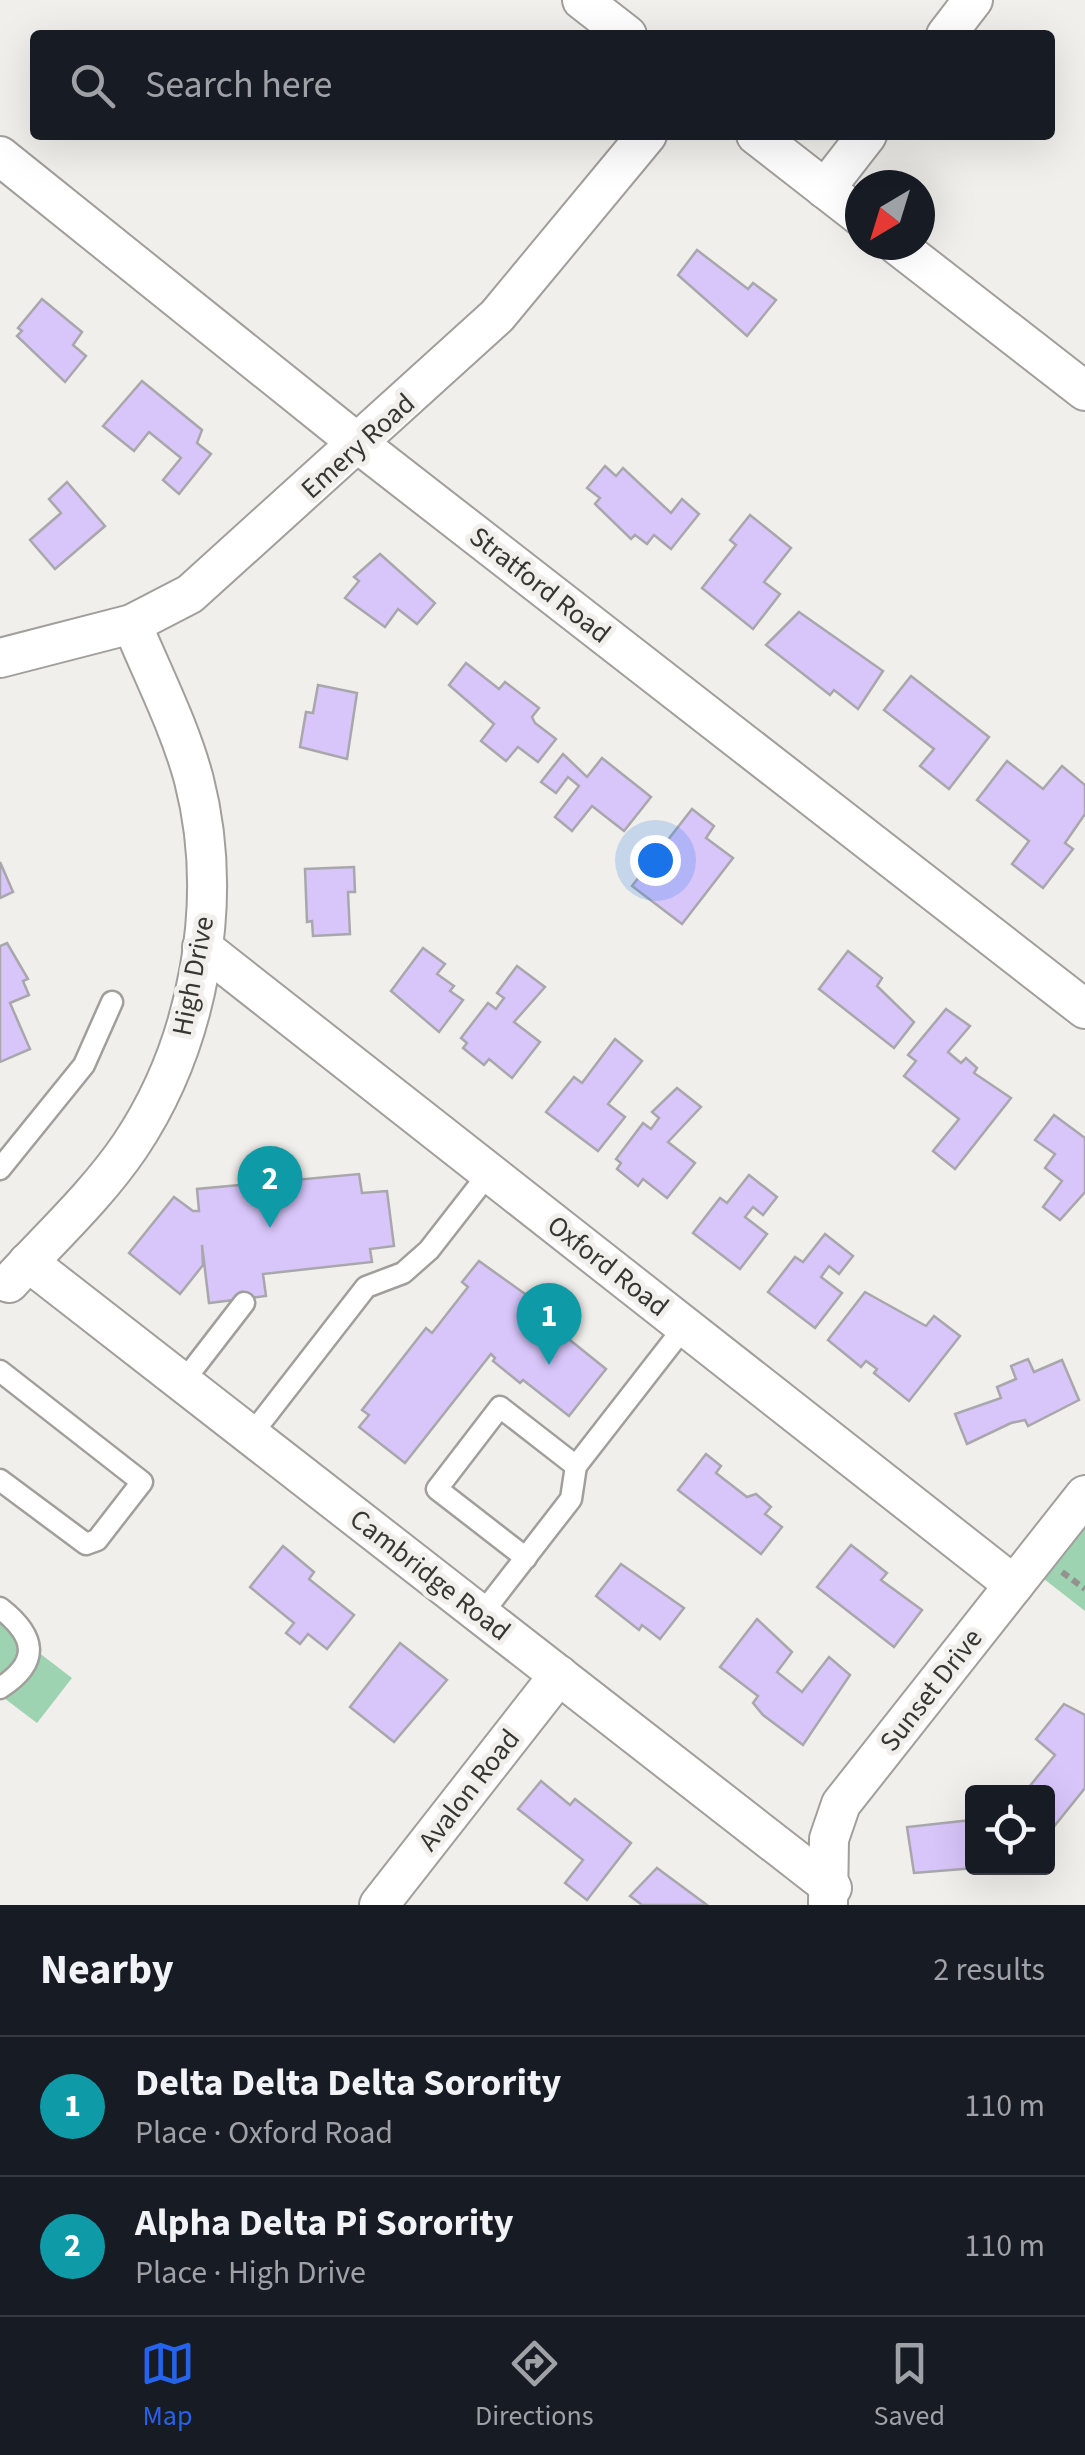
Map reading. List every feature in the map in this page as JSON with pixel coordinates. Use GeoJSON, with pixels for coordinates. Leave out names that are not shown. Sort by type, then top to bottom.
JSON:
{"type":"FeatureCollection","features":[{"type":"Feature","properties":{"kind":"street"},"geometry":{"type":"LineString","coordinates":[[582,0],[621,30]]}},
{"type":"Feature","properties":{"kind":"street"},"geometry":{"type":"LineString","coordinates":[[950,30],[973,0]]}},
{"type":"Feature","properties":{"kind":"street","name":"Emery Road"},"geometry":{"type":"LineString","coordinates":[[0,658],[132,624],[190,594],[360,445],[497,316],[643,140]]}},
{"type":"Feature","properties":{"kind":"street"},"geometry":{"type":"LineString","coordinates":[[762,140],[845,204]]}},
{"type":"Feature","properties":{"kind":"street"},"geometry":{"type":"LineString","coordinates":[[825,189],[863,140]]}},
{"type":"Feature","properties":{"kind":"street","name":"Stratford Road"},"geometry":{"type":"LineString","coordinates":[[0,156],[360,445],[1085,1009]]}},
{"type":"Feature","properties":{"kind":"street"},"geometry":{"type":"LineString","coordinates":[[916,260],[1085,391]]}},
{"type":"Feature","properties":{"kind":"street","name":"High Drive"},"geometry":{"type":"LineString","coordinates":[[9,1279],[105,1179],[162,1093],[194,996],[206,904],[204,838],[194,779],[132,624]]}},
{"type":"Feature","properties":{"kind":"street","name":"Oxford Road"},"geometry":{"type":"LineString","coordinates":[[202,947],[1014,1586]]}},
{"type":"Feature","properties":{"kind":"street","name":"Cambridge Road"},"geometry":{"type":"LineString","coordinates":[[9,1279],[183,1382],[558,1675],[830,1896]]}},
{"type":"Feature","properties":{"kind":"street","name":"Sunset Drive"},"geometry":{"type":"LineString","coordinates":[[830,1896],[829,1838],[841,1804],[1085,1495]]}},
{"type":"Feature","properties":{"kind":"street","name":"Avalon Road"},"geometry":{"type":"LineString","coordinates":[[379,1905],[558,1675]]}},
{"type":"Feature","properties":{"kind":"lane"},"geometry":{"type":"LineString","coordinates":[[0,1169],[84,1065],[112,1002]]}},
{"type":"Feature","properties":{"kind":"lane"},"geometry":{"type":"LineString","coordinates":[[251,1435],[366,1288],[403,1274],[429,1250],[489,1173]]}},
{"type":"Feature","properties":{"kind":"lane"},"geometry":{"type":"LineString","coordinates":[[183,1382],[244,1303]]}},
{"type":"Feature","properties":{"kind":"lane"},"geometry":{"type":"LineString","coordinates":[[481,1615],[571,1499],[576,1466],[685,1326]]}},
{"type":"Feature","properties":{"kind":"lane"},"geometry":{"type":"LineString","coordinates":[[0,1371],[142,1482],[98,1540],[86,1544],[0,1480]]}},
{"type":"Feature","properties":{"kind":"lane"},"geometry":{"type":"LineString","coordinates":[[526,1558],[436,1489],[500,1408],[576,1466]]}},
{"type":"Feature","properties":{"kind":"lane"},"geometry":{"type":"LineString","coordinates":[[0,1608],[20,1623],[30,1646],[28,1661],[0,1688]]}},
{"type":"Feature","properties":{"kind":"path"},"geometry":{"type":"LineString","coordinates":[[1056,1568],[1085,1589]]}},
{"type":"Feature","properties":{"kind":"green space"},"geometry":{"type":"Polygon","coordinates":[[[1085,1526],[1085,1611],[1044,1579],[1085,1526]]]}},
{"type":"Feature","properties":{"kind":"green space"},"geometry":{"type":"Polygon","coordinates":[[[0,1623],[72,1678],[37,1723],[0,1695],[0,1623]]]}},
{"type":"Feature","properties":{"kind":"building"},"geometry":{"type":"Polygon","coordinates":[[[697,250],[748,289],[753,283],[776,300],[747,336],[678,275],[697,250]]]}},
{"type":"Feature","properties":{"kind":"building"},"geometry":{"type":"Polygon","coordinates":[[[42,299],[82,332],[73,345],[86,356],[65,382],[17,336],[22,331],[18,328],[42,299]]]}},
{"type":"Feature","properties":{"kind":"building"},"geometry":{"type":"Polygon","coordinates":[[[142,381],[202,430],[197,443],[211,454],[179,494],[163,480],[181,458],[149,432],[134,451],[103,426],[142,381]]]}},
{"type":"Feature","properties":{"kind":"building"},"geometry":{"type":"Polygon","coordinates":[[[605,466],[616,476],[623,468],[671,513],[682,499],[699,514],[671,549],[654,535],[647,544],[635,535],[631,539],[595,504],[600,498],[587,488],[605,466]]]}},
{"type":"Feature","properties":{"kind":"building"},"geometry":{"type":"Polygon","coordinates":[[[67,482],[105,526],[55,569],[30,540],[61,513],[49,499],[67,482]]]}},
{"type":"Feature","properties":{"kind":"building"},"geometry":{"type":"Polygon","coordinates":[[[750,515],[791,548],[764,582],[780,594],[753,629],[702,588],[736,545],[730,540],[750,515]]]}},
{"type":"Feature","properties":{"kind":"building"},"geometry":{"type":"Polygon","coordinates":[[[380,554],[435,603],[417,624],[398,609],[385,627],[345,598],[359,581],[354,577],[380,554]]]}},
{"type":"Feature","properties":{"kind":"building"},"geometry":{"type":"Polygon","coordinates":[[[799,612],[883,671],[858,709],[834,690],[830,695],[766,645],[799,612]]]}},
{"type":"Feature","properties":{"kind":"building"},"geometry":{"type":"Polygon","coordinates":[[[466,663],[499,689],[505,682],[539,708],[532,717],[535,723],[556,739],[538,762],[518,747],[506,761],[481,741],[494,724],[449,685],[466,663]]]}},
{"type":"Feature","properties":{"kind":"building"},"geometry":{"type":"Polygon","coordinates":[[[911,676],[989,737],[949,789],[920,766],[934,749],[884,710],[911,676]]]}},
{"type":"Feature","properties":{"kind":"building"},"geometry":{"type":"Polygon","coordinates":[[[318,685],[357,693],[347,759],[300,747],[306,712],[313,713],[318,685]]]}},
{"type":"Feature","properties":{"kind":"building"},"geometry":{"type":"Polygon","coordinates":[[[563,754],[587,777],[602,758],[651,797],[624,831],[592,806],[572,831],[555,817],[579,786],[568,777],[556,793],[541,782],[563,754]]]}},
{"type":"Feature","properties":{"kind":"building"},"geometry":{"type":"Polygon","coordinates":[[[1007,761],[1043,789],[1062,766],[1085,785],[1085,814],[1065,843],[1073,849],[1043,888],[1012,864],[1029,841],[977,800],[1007,761]]]}},
{"type":"Feature","properties":{"kind":"building"},"geometry":{"type":"Polygon","coordinates":[[[692,809],[714,826],[706,838],[733,858],[682,924],[632,886],[692,809]]]}},
{"type":"Feature","properties":{"kind":"building"},"geometry":{"type":"Polygon","coordinates":[[[0,862],[13,892],[0,898],[0,862]]]}},
{"type":"Feature","properties":{"kind":"building"},"geometry":{"type":"Polygon","coordinates":[[[354,867],[355,892],[348,892],[350,934],[313,936],[312,921],[307,922],[305,869],[354,867]]]}},
{"type":"Feature","properties":{"kind":"building"},"geometry":{"type":"Polygon","coordinates":[[[7,943],[28,979],[23,981],[29,995],[10,1003],[30,1049],[0,1062],[0,946],[7,943]]]}},
{"type":"Feature","properties":{"kind":"building"},"geometry":{"type":"Polygon","coordinates":[[[423,948],[445,964],[437,974],[454,986],[450,991],[463,1000],[439,1032],[391,991],[423,948]]]}},
{"type":"Feature","properties":{"kind":"building"},"geometry":{"type":"Polygon","coordinates":[[[848,951],[882,978],[877,986],[914,1022],[894,1048],[819,989],[848,951]]]}},
{"type":"Feature","properties":{"kind":"building"},"geometry":{"type":"Polygon","coordinates":[[[517,966],[545,987],[514,1022],[540,1042],[512,1078],[489,1059],[484,1065],[463,1048],[467,1043],[461,1038],[488,1003],[496,1009],[504,998],[497,993],[517,966]]]}},
{"type":"Feature","properties":{"kind":"building"},"geometry":{"type":"Polygon","coordinates":[[[946,1009],[970,1026],[948,1052],[961,1063],[966,1058],[977,1068],[974,1073],[1011,1098],[955,1169],[933,1151],[959,1119],[904,1076],[916,1061],[908,1055],[946,1009]]]}},
{"type":"Feature","properties":{"kind":"building"},"geometry":{"type":"Polygon","coordinates":[[[615,1039],[642,1061],[608,1104],[625,1117],[598,1151],[546,1112],[574,1077],[582,1083],[615,1039]]]}},
{"type":"Feature","properties":{"kind":"building"},"geometry":{"type":"Polygon","coordinates":[[[677,1088],[701,1107],[668,1142],[695,1163],[667,1198],[643,1179],[638,1186],[617,1169],[621,1163],[616,1159],[643,1123],[651,1129],[659,1118],[652,1112],[677,1088]]]}},
{"type":"Feature","properties":{"kind":"building"},"geometry":{"type":"Polygon","coordinates":[[[1054,1115],[1085,1138],[1085,1192],[1060,1220],[1043,1207],[1062,1181],[1045,1168],[1055,1154],[1035,1140],[1054,1115]]]}},
{"type":"Feature","properties":{"kind":"building"},"geometry":{"type":"Polygon","coordinates":[[[359,1174],[362,1193],[387,1191],[394,1246],[370,1249],[372,1262],[263,1274],[266,1296],[209,1303],[202,1245],[203,1265],[180,1294],[129,1253],[174,1197],[199,1211],[197,1189],[359,1174]]]}},
{"type":"Feature","properties":{"kind":"building"},"geometry":{"type":"Polygon","coordinates":[[[749,1175],[777,1197],[763,1215],[753,1207],[745,1217],[767,1234],[740,1269],[693,1233],[720,1198],[727,1203],[749,1175]]]}},
{"type":"Feature","properties":{"kind":"building"},"geometry":{"type":"Polygon","coordinates":[[[825,1234],[853,1256],[839,1274],[829,1266],[821,1277],[842,1293],[815,1328],[768,1292],[795,1257],[803,1262],[825,1234]]]}},
{"type":"Feature","properties":{"kind":"building"},"geometry":{"type":"Polygon","coordinates":[[[479,1261],[567,1324],[560,1332],[606,1369],[569,1416],[523,1380],[520,1383],[493,1361],[491,1354],[405,1463],[359,1427],[369,1415],[362,1410],[426,1328],[432,1333],[468,1287],[462,1282],[479,1261]]]}},
{"type":"Feature","properties":{"kind":"building"},"geometry":{"type":"Polygon","coordinates":[[[865,1292],[926,1326],[934,1316],[960,1336],[909,1401],[874,1373],[877,1369],[866,1361],[861,1367],[828,1340],[865,1292]]]}},
{"type":"Feature","properties":{"kind":"building"},"geometry":{"type":"Polygon","coordinates":[[[1028,1359],[1034,1372],[1062,1360],[1079,1400],[1028,1426],[1025,1420],[1011,1423],[967,1444],[955,1414],[1001,1398],[997,1387],[1016,1379],[1011,1366],[1028,1359]]]}},
{"type":"Feature","properties":{"kind":"building"},"geometry":{"type":"Polygon","coordinates":[[[706,1454],[721,1466],[716,1473],[747,1497],[756,1494],[771,1507],[765,1514],[782,1527],[761,1554],[678,1490],[706,1454]]]}},
{"type":"Feature","properties":{"kind":"building"},"geometry":{"type":"Polygon","coordinates":[[[851,1545],[887,1573],[881,1580],[922,1610],[894,1647],[817,1587],[851,1545]]]}},
{"type":"Feature","properties":{"kind":"building"},"geometry":{"type":"Polygon","coordinates":[[[283,1546],[314,1572],[309,1579],[354,1615],[327,1649],[308,1634],[300,1644],[286,1633],[294,1623],[250,1587],[283,1546]]]}},
{"type":"Feature","properties":{"kind":"building"},"geometry":{"type":"Polygon","coordinates":[[[621,1564],[684,1608],[660,1639],[642,1625],[639,1630],[596,1596],[621,1564]]]}},
{"type":"Feature","properties":{"kind":"building"},"geometry":{"type":"Polygon","coordinates":[[[757,1619],[792,1652],[777,1672],[802,1692],[829,1657],[850,1675],[803,1745],[763,1715],[753,1703],[758,1696],[720,1667],[757,1619]]]}},
{"type":"Feature","properties":{"kind":"building"},"geometry":{"type":"Polygon","coordinates":[[[400,1643],[447,1680],[394,1742],[350,1707],[400,1643]]]}},
{"type":"Feature","properties":{"kind":"building"},"geometry":{"type":"Polygon","coordinates":[[[1064,1704],[1085,1715],[1085,1788],[1055,1825],[1055,1785],[1031,1785],[1055,1755],[1036,1739],[1064,1704]]]}},
{"type":"Feature","properties":{"kind":"building"},"geometry":{"type":"Polygon","coordinates":[[[541,1781],[570,1805],[575,1799],[631,1843],[587,1900],[565,1883],[583,1860],[518,1809],[541,1781]]]}},
{"type":"Feature","properties":{"kind":"building"},"geometry":{"type":"Polygon","coordinates":[[[965,1821],[965,1869],[914,1873],[907,1827],[965,1821]]]}},
{"type":"Feature","properties":{"kind":"building"},"geometry":{"type":"Polygon","coordinates":[[[657,1868],[707,1905],[642,1905],[630,1896],[657,1868]]]}},
{"type":"Feature","properties":{"kind":"place","name":"Alpha Delta Pi Sorority"},"geometry":{"type":"Point","coordinates":[270,1228]}},
{"type":"Feature","properties":{"kind":"place","name":"Delta Delta Delta Sorority"},"geometry":{"type":"Point","coordinates":[549,1365]}}]}
